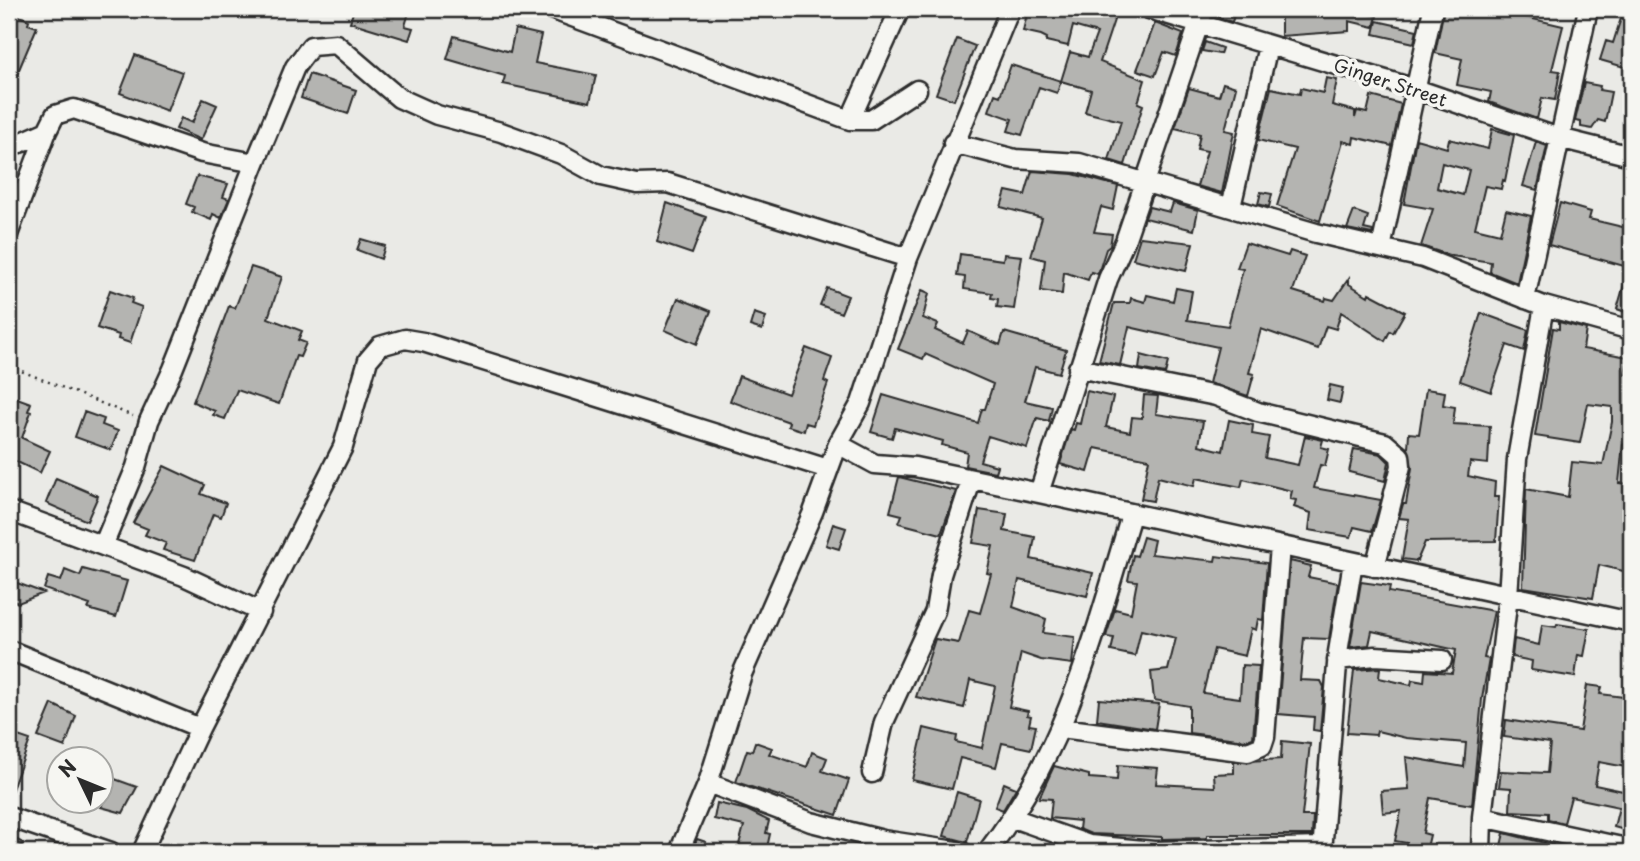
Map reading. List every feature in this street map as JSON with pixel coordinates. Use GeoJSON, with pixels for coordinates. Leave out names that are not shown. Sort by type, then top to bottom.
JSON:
{"type":"FeatureCollection","features":[{"type":"Feature","properties":{"kind":"street"},"geometry":{"type":"LineString","coordinates":[[551,9],[850,120],[872,120],[917,90]]}},
{"type":"Feature","properties":{"kind":"street"},"geometry":{"type":"LineString","coordinates":[[850,120],[900,9]]}},
{"type":"Feature","properties":{"kind":"street"},"geometry":{"type":"LineString","coordinates":[[677,851],[708,783],[742,674],[813,512],[838,444],[861,403],[908,258],[1010,9]]}},
{"type":"Feature","properties":{"kind":"street","name":"Ginger Street"},"geometry":{"type":"LineString","coordinates":[[1149,9],[1201,16],[1268,46],[1416,89],[1559,138],[1631,156]]}},
{"type":"Feature","properties":{"kind":"street"},"geometry":{"type":"LineString","coordinates":[[1381,248],[1433,9]]}},
{"type":"Feature","properties":{"kind":"street"},"geometry":{"type":"LineString","coordinates":[[1525,299],[1588,9]]}},
{"type":"Feature","properties":{"kind":"street"},"geometry":{"type":"LineString","coordinates":[[1039,493],[1108,279],[1125,241],[1143,180],[1164,127],[1201,16]]}},
{"type":"Feature","properties":{"kind":"street"},"geometry":{"type":"LineString","coordinates":[[103,547],[136,467],[149,421],[173,369],[255,163],[300,58],[311,46],[336,44],[399,98],[437,115],[501,132],[561,154],[601,176],[637,184],[668,183],[908,258]]}},
{"type":"Feature","properties":{"kind":"street"},"geometry":{"type":"LineString","coordinates":[[1231,207],[1268,46]]}},
{"type":"Feature","properties":{"kind":"street"},"geometry":{"type":"LineString","coordinates":[[9,232],[55,115],[74,109],[202,153],[255,163]]}},
{"type":"Feature","properties":{"kind":"street"},"geometry":{"type":"LineString","coordinates":[[9,144],[20,143],[47,131]]}},
{"type":"Feature","properties":{"kind":"street"},"geometry":{"type":"LineString","coordinates":[[953,143],[1015,159],[1079,163],[1143,180],[1316,233],[1430,260],[1544,306],[1631,330]]}},
{"type":"Feature","properties":{"kind":"street"},"geometry":{"type":"LineString","coordinates":[[1481,852],[1482,817],[1508,596],[1517,459],[1544,306]]}},
{"type":"Feature","properties":{"kind":"street"},"geometry":{"type":"LineString","coordinates":[[142,852],[200,727],[343,447],[368,360],[380,346],[405,339],[424,342],[828,469]]}},
{"type":"Feature","properties":{"kind":"street"},"geometry":{"type":"LineString","coordinates":[[1078,368],[1216,396],[1258,412],[1385,443],[1400,456],[1401,466],[1375,567]]}},
{"type":"Feature","properties":{"kind":"street"},"geometry":{"type":"LineString","coordinates":[[838,444],[875,464],[915,467],[1631,622]]}},
{"type":"Feature","properties":{"kind":"street"},"geometry":{"type":"LineString","coordinates":[[872,773],[884,722],[934,611],[941,575],[971,481]]}},
{"type":"Feature","properties":{"kind":"street"},"geometry":{"type":"LineString","coordinates":[[9,511],[184,576],[261,612]]}},
{"type":"Feature","properties":{"kind":"street"},"geometry":{"type":"LineString","coordinates":[[987,852],[1013,818],[1041,772],[1061,728],[1089,651],[1131,515]]}},
{"type":"Feature","properties":{"kind":"street"},"geometry":{"type":"LineString","coordinates":[[1061,728],[1248,752],[1262,746],[1265,737],[1280,546]]}},
{"type":"Feature","properties":{"kind":"street"},"geometry":{"type":"LineString","coordinates":[[1013,818],[1089,845],[1154,852],[1322,850],[1337,660],[1353,562]]}},
{"type":"Feature","properties":{"kind":"street"},"geometry":{"type":"LineString","coordinates":[[9,650],[200,727]]}},
{"type":"Feature","properties":{"kind":"street"},"geometry":{"type":"LineString","coordinates":[[1337,660],[1375,656],[1442,660]]}},
{"type":"Feature","properties":{"kind":"street"},"geometry":{"type":"LineString","coordinates":[[708,783],[811,822],[883,840],[962,852]]}},
{"type":"Feature","properties":{"kind":"street"},"geometry":{"type":"LineString","coordinates":[[9,817],[111,852]]}},
{"type":"Feature","properties":{"kind":"street"},"geometry":{"type":"LineString","coordinates":[[1482,817],[1631,849]]}},
{"type":"Feature","properties":{"kind":"path"},"geometry":{"type":"LineString","coordinates":[[9,366],[112,409],[149,421]]}},
{"type":"Feature","properties":{"kind":"building"},"geometry":{"type":"Polygon","coordinates":[[[354,9],[410,9],[405,26],[413,28],[409,40],[350,22],[354,9]]]}},
{"type":"Feature","properties":{"kind":"building"},"geometry":{"type":"Polygon","coordinates":[[[1028,9],[1097,9],[1116,14],[1100,62],[1145,80],[1138,103],[1143,105],[1125,165],[1109,160],[1121,121],[1085,112],[1091,90],[1061,81],[1070,52],[1088,57],[1097,33],[1073,26],[1068,46],[1046,41],[1047,38],[1041,35],[1023,31],[1028,9]]]}},
{"type":"Feature","properties":{"kind":"building"},"geometry":{"type":"Polygon","coordinates":[[[1222,9],[1236,9],[1232,22],[1219,18],[1222,9]]]}},
{"type":"Feature","properties":{"kind":"building"},"geometry":{"type":"Polygon","coordinates":[[[1281,9],[1348,9],[1377,16],[1374,27],[1349,21],[1349,31],[1281,36],[1281,9]]]}},
{"type":"Feature","properties":{"kind":"building"},"geometry":{"type":"Polygon","coordinates":[[[1444,9],[1500,9],[1499,11],[1563,26],[1552,70],[1560,71],[1555,100],[1542,98],[1537,119],[1489,102],[1491,92],[1457,85],[1462,59],[1435,53],[1444,9]]]}},
{"type":"Feature","properties":{"kind":"building"},"geometry":{"type":"Polygon","coordinates":[[[1624,9],[1631,9],[1631,69],[1600,60],[1606,41],[1613,43],[1624,9]]]}},
{"type":"Feature","properties":{"kind":"building"},"geometry":{"type":"Polygon","coordinates":[[[9,12],[29,20],[28,24],[37,27],[9,93],[9,12]]]}},
{"type":"Feature","properties":{"kind":"building"},"geometry":{"type":"Polygon","coordinates":[[[1377,21],[1417,30],[1414,43],[1374,34],[1377,21]]]}},
{"type":"Feature","properties":{"kind":"building"},"geometry":{"type":"Polygon","coordinates":[[[1155,23],[1183,34],[1176,56],[1164,52],[1155,76],[1137,70],[1155,23]]]}},
{"type":"Feature","properties":{"kind":"building"},"geometry":{"type":"Polygon","coordinates":[[[515,29],[541,35],[535,63],[596,75],[590,102],[503,84],[505,76],[447,59],[454,36],[510,52],[515,29]]]}},
{"type":"Feature","properties":{"kind":"building"},"geometry":{"type":"Polygon","coordinates":[[[957,39],[975,46],[954,100],[936,94],[957,39]]]}},
{"type":"Feature","properties":{"kind":"building"},"geometry":{"type":"Polygon","coordinates":[[[1205,42],[1222,48],[1220,54],[1202,51],[1205,42]]]}},
{"type":"Feature","properties":{"kind":"building"},"geometry":{"type":"Polygon","coordinates":[[[135,55],[182,72],[167,111],[120,93],[135,55]]]}},
{"type":"Feature","properties":{"kind":"building"},"geometry":{"type":"Polygon","coordinates":[[[1011,65],[1061,81],[1057,93],[1039,87],[1022,135],[1008,131],[1012,119],[989,111],[995,94],[1000,96],[1011,65]]]}},
{"type":"Feature","properties":{"kind":"building"},"geometry":{"type":"Polygon","coordinates":[[[309,74],[356,90],[348,114],[301,98],[309,74]]]}},
{"type":"Feature","properties":{"kind":"building"},"geometry":{"type":"Polygon","coordinates":[[[1326,78],[1337,80],[1332,105],[1355,111],[1355,118],[1357,111],[1367,113],[1371,96],[1401,104],[1392,146],[1354,137],[1353,144],[1343,141],[1320,221],[1277,206],[1295,149],[1258,140],[1271,88],[1300,94],[1301,88],[1323,93],[1326,78]]]}},
{"type":"Feature","properties":{"kind":"building"},"geometry":{"type":"Polygon","coordinates":[[[1223,83],[1236,87],[1225,130],[1234,132],[1222,193],[1197,186],[1207,151],[1197,149],[1200,134],[1175,128],[1189,88],[1219,96],[1223,83]]]}},
{"type":"Feature","properties":{"kind":"building"},"geometry":{"type":"Polygon","coordinates":[[[1584,83],[1600,86],[1599,90],[1611,92],[1605,122],[1598,120],[1592,129],[1581,127],[1581,122],[1575,121],[1584,83]]]}},
{"type":"Feature","properties":{"kind":"building"},"geometry":{"type":"Polygon","coordinates":[[[203,99],[217,105],[201,140],[176,129],[181,118],[192,123],[203,99]]]}},
{"type":"Feature","properties":{"kind":"building"},"geometry":{"type":"Polygon","coordinates":[[[1492,129],[1514,135],[1505,181],[1503,180],[1501,189],[1485,186],[1475,228],[1500,234],[1506,210],[1531,216],[1517,283],[1490,272],[1491,262],[1452,256],[1421,246],[1433,209],[1404,204],[1416,139],[1447,148],[1449,139],[1488,149],[1492,129]],[[1442,163],[1437,188],[1463,195],[1469,170],[1442,163]]]}},
{"type":"Feature","properties":{"kind":"building"},"geometry":{"type":"Polygon","coordinates":[[[1536,142],[1547,146],[1537,190],[1523,186],[1536,142]]]}},
{"type":"Feature","properties":{"kind":"building"},"geometry":{"type":"Polygon","coordinates":[[[1032,171],[1073,174],[1118,186],[1113,210],[1101,207],[1094,232],[1112,234],[1098,274],[1091,272],[1088,280],[1064,272],[1062,294],[1041,291],[1045,260],[1031,256],[1042,218],[1001,207],[1006,191],[1025,195],[1032,171]]]}},
{"type":"Feature","properties":{"kind":"building"},"geometry":{"type":"Polygon","coordinates":[[[197,176],[228,184],[223,197],[229,199],[221,218],[213,214],[211,220],[192,212],[194,207],[186,204],[197,176]]]}},
{"type":"Feature","properties":{"kind":"building"},"geometry":{"type":"Polygon","coordinates":[[[1261,192],[1272,194],[1269,207],[1258,204],[1261,192]]]}},
{"type":"Feature","properties":{"kind":"building"},"geometry":{"type":"Polygon","coordinates":[[[667,203],[706,217],[692,254],[657,242],[667,203]]]}},
{"type":"Feature","properties":{"kind":"building"},"geometry":{"type":"Polygon","coordinates":[[[1173,203],[1198,210],[1194,230],[1145,218],[1149,207],[1170,212],[1173,203]]]}},
{"type":"Feature","properties":{"kind":"building"},"geometry":{"type":"Polygon","coordinates":[[[1560,203],[1591,212],[1589,219],[1631,229],[1631,268],[1549,245],[1560,203]]]}},
{"type":"Feature","properties":{"kind":"building"},"geometry":{"type":"Polygon","coordinates":[[[1354,211],[1368,216],[1364,229],[1373,231],[1372,234],[1347,229],[1354,211]]]}},
{"type":"Feature","properties":{"kind":"building"},"geometry":{"type":"Polygon","coordinates":[[[1140,237],[1193,243],[1186,271],[1133,259],[1140,237]]]}},
{"type":"Feature","properties":{"kind":"building"},"geometry":{"type":"Polygon","coordinates":[[[361,239],[385,246],[381,259],[357,250],[361,239]]]}},
{"type":"Feature","properties":{"kind":"building"},"geometry":{"type":"Polygon","coordinates":[[[1246,243],[1288,256],[1290,251],[1305,256],[1293,291],[1325,301],[1326,298],[1334,300],[1349,278],[1349,284],[1368,296],[1369,293],[1405,312],[1385,341],[1341,312],[1336,329],[1326,326],[1318,349],[1261,329],[1249,373],[1254,374],[1248,396],[1209,383],[1218,347],[1129,327],[1120,365],[1099,361],[1114,303],[1130,303],[1131,298],[1145,302],[1147,295],[1173,301],[1176,288],[1192,291],[1187,320],[1228,326],[1243,269],[1237,268],[1246,243]]]}},
{"type":"Feature","properties":{"kind":"building"},"geometry":{"type":"Polygon","coordinates":[[[960,254],[1003,260],[1004,254],[1022,256],[1014,309],[997,307],[998,299],[991,298],[992,293],[964,289],[965,277],[957,276],[960,254]]]}},
{"type":"Feature","properties":{"kind":"building"},"geometry":{"type":"Polygon","coordinates":[[[251,267],[282,277],[268,318],[302,331],[298,340],[306,343],[300,357],[296,356],[279,404],[237,390],[225,419],[213,415],[215,411],[193,402],[229,306],[235,308],[251,267]]]}},
{"type":"Feature","properties":{"kind":"building"},"geometry":{"type":"Polygon","coordinates":[[[1628,271],[1631,272],[1631,314],[1617,309],[1628,271]]]}},
{"type":"Feature","properties":{"kind":"building"},"geometry":{"type":"Polygon","coordinates":[[[827,288],[848,296],[841,313],[820,305],[827,288]]]}},
{"type":"Feature","properties":{"kind":"building"},"geometry":{"type":"Polygon","coordinates":[[[110,290],[133,298],[131,303],[142,307],[130,343],[118,339],[119,335],[97,328],[110,290]]]}},
{"type":"Feature","properties":{"kind":"building"},"geometry":{"type":"Polygon","coordinates":[[[922,290],[929,293],[923,318],[938,324],[935,330],[963,343],[968,331],[1000,345],[1004,332],[1066,350],[1059,373],[1035,367],[1025,401],[1052,407],[1049,421],[1037,418],[1027,448],[988,436],[980,461],[997,466],[995,472],[965,466],[967,452],[942,445],[943,441],[895,428],[892,438],[871,432],[883,395],[978,423],[982,409],[985,409],[993,384],[925,354],[923,359],[898,349],[922,290]]]}},
{"type":"Feature","properties":{"kind":"building"},"geometry":{"type":"Polygon","coordinates":[[[678,298],[711,311],[697,344],[665,330],[678,298]]]}},
{"type":"Feature","properties":{"kind":"building"},"geometry":{"type":"Polygon","coordinates":[[[754,313],[766,317],[762,330],[750,326],[754,313]]]}},
{"type":"Feature","properties":{"kind":"building"},"geometry":{"type":"Polygon","coordinates":[[[1481,313],[1528,330],[1524,351],[1507,345],[1491,392],[1460,381],[1481,313]]]}},
{"type":"Feature","properties":{"kind":"building"},"geometry":{"type":"Polygon","coordinates":[[[1559,322],[1586,329],[1583,349],[1628,357],[1625,374],[1631,375],[1631,446],[1623,444],[1619,483],[1631,484],[1631,573],[1599,565],[1593,598],[1523,587],[1526,489],[1568,497],[1572,462],[1603,465],[1612,422],[1612,407],[1588,404],[1580,443],[1535,436],[1553,328],[1559,329],[1559,322]]]}},
{"type":"Feature","properties":{"kind":"building"},"geometry":{"type":"Polygon","coordinates":[[[806,348],[832,358],[824,381],[828,383],[813,425],[806,423],[804,431],[788,426],[789,422],[730,401],[739,376],[788,394],[806,348]]]}},
{"type":"Feature","properties":{"kind":"building"},"geometry":{"type":"Polygon","coordinates":[[[1141,355],[1168,362],[1165,374],[1139,369],[1141,355]]]}},
{"type":"Feature","properties":{"kind":"building"},"geometry":{"type":"Polygon","coordinates":[[[1330,385],[1343,388],[1340,403],[1327,400],[1330,385]]]}},
{"type":"Feature","properties":{"kind":"building"},"geometry":{"type":"Polygon","coordinates":[[[1426,389],[1445,392],[1443,405],[1455,407],[1453,424],[1490,426],[1488,464],[1470,462],[1468,476],[1495,482],[1494,497],[1499,497],[1496,541],[1425,542],[1417,561],[1402,559],[1409,519],[1399,518],[1403,504],[1406,504],[1412,468],[1408,448],[1409,433],[1419,434],[1426,389]]]}},
{"type":"Feature","properties":{"kind":"building"},"geometry":{"type":"Polygon","coordinates":[[[1087,391],[1113,397],[1106,427],[1130,432],[1132,417],[1142,418],[1144,395],[1158,396],[1156,414],[1203,421],[1199,445],[1223,451],[1229,420],[1253,425],[1252,434],[1269,437],[1265,458],[1298,465],[1305,436],[1323,440],[1321,447],[1329,449],[1325,466],[1320,465],[1314,488],[1381,500],[1372,531],[1354,527],[1351,537],[1309,530],[1311,513],[1294,507],[1296,500],[1290,499],[1292,491],[1243,479],[1241,487],[1196,478],[1194,486],[1158,477],[1153,501],[1141,499],[1149,459],[1095,448],[1088,472],[1060,464],[1071,429],[1074,430],[1076,423],[1080,424],[1087,391]]]}},
{"type":"Feature","properties":{"kind":"building"},"geometry":{"type":"Polygon","coordinates":[[[9,395],[31,403],[28,411],[31,412],[22,438],[50,451],[40,473],[9,458],[9,395]]]}},
{"type":"Feature","properties":{"kind":"building"},"geometry":{"type":"Polygon","coordinates":[[[84,412],[104,419],[102,425],[118,431],[111,450],[75,437],[84,412]]]}},
{"type":"Feature","properties":{"kind":"building"},"geometry":{"type":"Polygon","coordinates":[[[1354,449],[1381,454],[1389,462],[1385,481],[1349,472],[1354,449]]]}},
{"type":"Feature","properties":{"kind":"building"},"geometry":{"type":"Polygon","coordinates":[[[164,466],[205,485],[201,494],[226,503],[221,517],[213,514],[195,560],[163,550],[166,543],[145,535],[148,529],[133,523],[164,466]]]}},
{"type":"Feature","properties":{"kind":"building"},"geometry":{"type":"Polygon","coordinates":[[[899,477],[956,491],[941,534],[899,523],[902,515],[890,512],[899,477]]]}},
{"type":"Feature","properties":{"kind":"building"},"geometry":{"type":"Polygon","coordinates":[[[56,478],[98,496],[87,521],[46,503],[56,478]]]}},
{"type":"Feature","properties":{"kind":"building"},"geometry":{"type":"Polygon","coordinates":[[[979,510],[1007,514],[1004,531],[1035,537],[1031,559],[1093,573],[1087,596],[1019,580],[1013,607],[1046,619],[1043,633],[1075,637],[1072,664],[1041,660],[1021,653],[1009,707],[1028,711],[1027,715],[1031,716],[1029,725],[1036,726],[1031,749],[1002,743],[996,767],[960,758],[952,789],[912,780],[924,728],[957,736],[956,742],[982,748],[995,686],[970,680],[964,708],[916,697],[935,639],[959,643],[969,610],[980,613],[991,574],[987,573],[993,546],[973,543],[979,510]]]}},
{"type":"Feature","properties":{"kind":"building"},"geometry":{"type":"Polygon","coordinates":[[[833,524],[846,528],[839,549],[826,545],[833,524]]]}},
{"type":"Feature","properties":{"kind":"building"},"geometry":{"type":"Polygon","coordinates":[[[1143,537],[1154,540],[1151,554],[1215,561],[1216,556],[1267,563],[1263,620],[1258,619],[1256,630],[1251,628],[1245,656],[1214,649],[1203,693],[1240,698],[1242,665],[1259,666],[1253,738],[1246,740],[1189,733],[1189,706],[1154,700],[1151,672],[1168,670],[1176,638],[1141,630],[1135,656],[1111,651],[1114,638],[1106,637],[1115,609],[1131,613],[1137,581],[1128,580],[1133,555],[1137,556],[1143,537]]]}},
{"type":"Feature","properties":{"kind":"building"},"geometry":{"type":"Polygon","coordinates":[[[1290,561],[1311,566],[1308,577],[1338,583],[1329,639],[1304,638],[1300,680],[1321,681],[1324,687],[1320,731],[1313,730],[1314,717],[1278,714],[1290,561]]]}},
{"type":"Feature","properties":{"kind":"building"},"geometry":{"type":"Polygon","coordinates":[[[83,569],[127,581],[116,617],[88,609],[90,605],[44,589],[48,577],[61,581],[65,570],[80,576],[83,569]]]}},
{"type":"Feature","properties":{"kind":"building"},"geometry":{"type":"Polygon","coordinates":[[[9,580],[44,593],[18,603],[9,599],[9,580]]]}},
{"type":"Feature","properties":{"kind":"building"},"geometry":{"type":"Polygon","coordinates":[[[1361,582],[1390,586],[1389,592],[1494,611],[1484,658],[1489,659],[1482,699],[1472,805],[1430,798],[1423,833],[1430,835],[1426,852],[1406,852],[1407,843],[1395,841],[1401,811],[1383,813],[1381,791],[1409,789],[1406,757],[1464,767],[1466,743],[1406,738],[1377,731],[1376,735],[1347,733],[1354,670],[1380,668],[1379,678],[1411,685],[1412,680],[1424,682],[1425,671],[1452,673],[1456,650],[1372,631],[1369,645],[1350,647],[1361,582]]]}},
{"type":"Feature","properties":{"kind":"building"},"geometry":{"type":"Polygon","coordinates":[[[1557,624],[1589,629],[1584,656],[1578,655],[1575,677],[1531,670],[1532,661],[1512,657],[1514,639],[1539,645],[1542,625],[1556,627],[1557,624]]]}},
{"type":"Feature","properties":{"kind":"building"},"geometry":{"type":"Polygon","coordinates":[[[1587,685],[1602,687],[1600,694],[1631,698],[1631,768],[1599,762],[1595,785],[1623,791],[1627,777],[1631,778],[1631,832],[1614,827],[1619,807],[1571,797],[1564,823],[1548,819],[1548,813],[1510,811],[1511,788],[1499,787],[1501,771],[1547,773],[1550,743],[1504,737],[1506,720],[1580,731],[1587,685]]]}},
{"type":"Feature","properties":{"kind":"building"},"geometry":{"type":"Polygon","coordinates":[[[1099,699],[1159,704],[1155,729],[1097,720],[1099,699]]]}},
{"type":"Feature","properties":{"kind":"building"},"geometry":{"type":"Polygon","coordinates":[[[52,704],[76,716],[65,746],[38,737],[52,704]]]}},
{"type":"Feature","properties":{"kind":"building"},"geometry":{"type":"Polygon","coordinates":[[[9,733],[30,740],[10,795],[9,795],[9,733]]]}},
{"type":"Feature","properties":{"kind":"building"},"geometry":{"type":"Polygon","coordinates":[[[1282,741],[1310,744],[1302,816],[1313,816],[1312,835],[1207,835],[1207,838],[1162,839],[1091,834],[1079,829],[1080,821],[1050,818],[1052,799],[1039,798],[1054,766],[1089,775],[1089,778],[1117,780],[1118,765],[1158,768],[1156,784],[1215,787],[1214,774],[1234,773],[1234,762],[1281,759],[1282,741]]]}},
{"type":"Feature","properties":{"kind":"building"},"geometry":{"type":"Polygon","coordinates":[[[755,742],[772,748],[769,754],[807,767],[812,752],[827,758],[822,771],[849,780],[837,815],[736,782],[747,750],[752,751],[755,742]]]}},
{"type":"Feature","properties":{"kind":"building"},"geometry":{"type":"Polygon","coordinates":[[[116,779],[137,787],[123,813],[116,811],[116,779]]]}},
{"type":"Feature","properties":{"kind":"building"},"geometry":{"type":"Polygon","coordinates":[[[1004,783],[1016,788],[1003,810],[995,807],[1004,783]]]}},
{"type":"Feature","properties":{"kind":"building"},"geometry":{"type":"Polygon","coordinates":[[[957,792],[979,799],[967,842],[944,836],[957,792]]]}},
{"type":"Feature","properties":{"kind":"building"},"geometry":{"type":"Polygon","coordinates":[[[717,803],[747,810],[769,821],[766,833],[770,834],[766,852],[737,852],[744,826],[714,819],[717,803]]]}},
{"type":"Feature","properties":{"kind":"building"},"geometry":{"type":"Polygon","coordinates":[[[1504,833],[1553,845],[1552,852],[1500,850],[1504,833]]]}},
{"type":"Feature","properties":{"kind":"building"},"geometry":{"type":"Polygon","coordinates":[[[9,836],[23,843],[18,852],[9,852],[9,836]]]}},
{"type":"Feature","properties":{"kind":"building"},"geometry":{"type":"Polygon","coordinates":[[[697,839],[706,842],[704,852],[691,852],[697,839]]]}}]}
